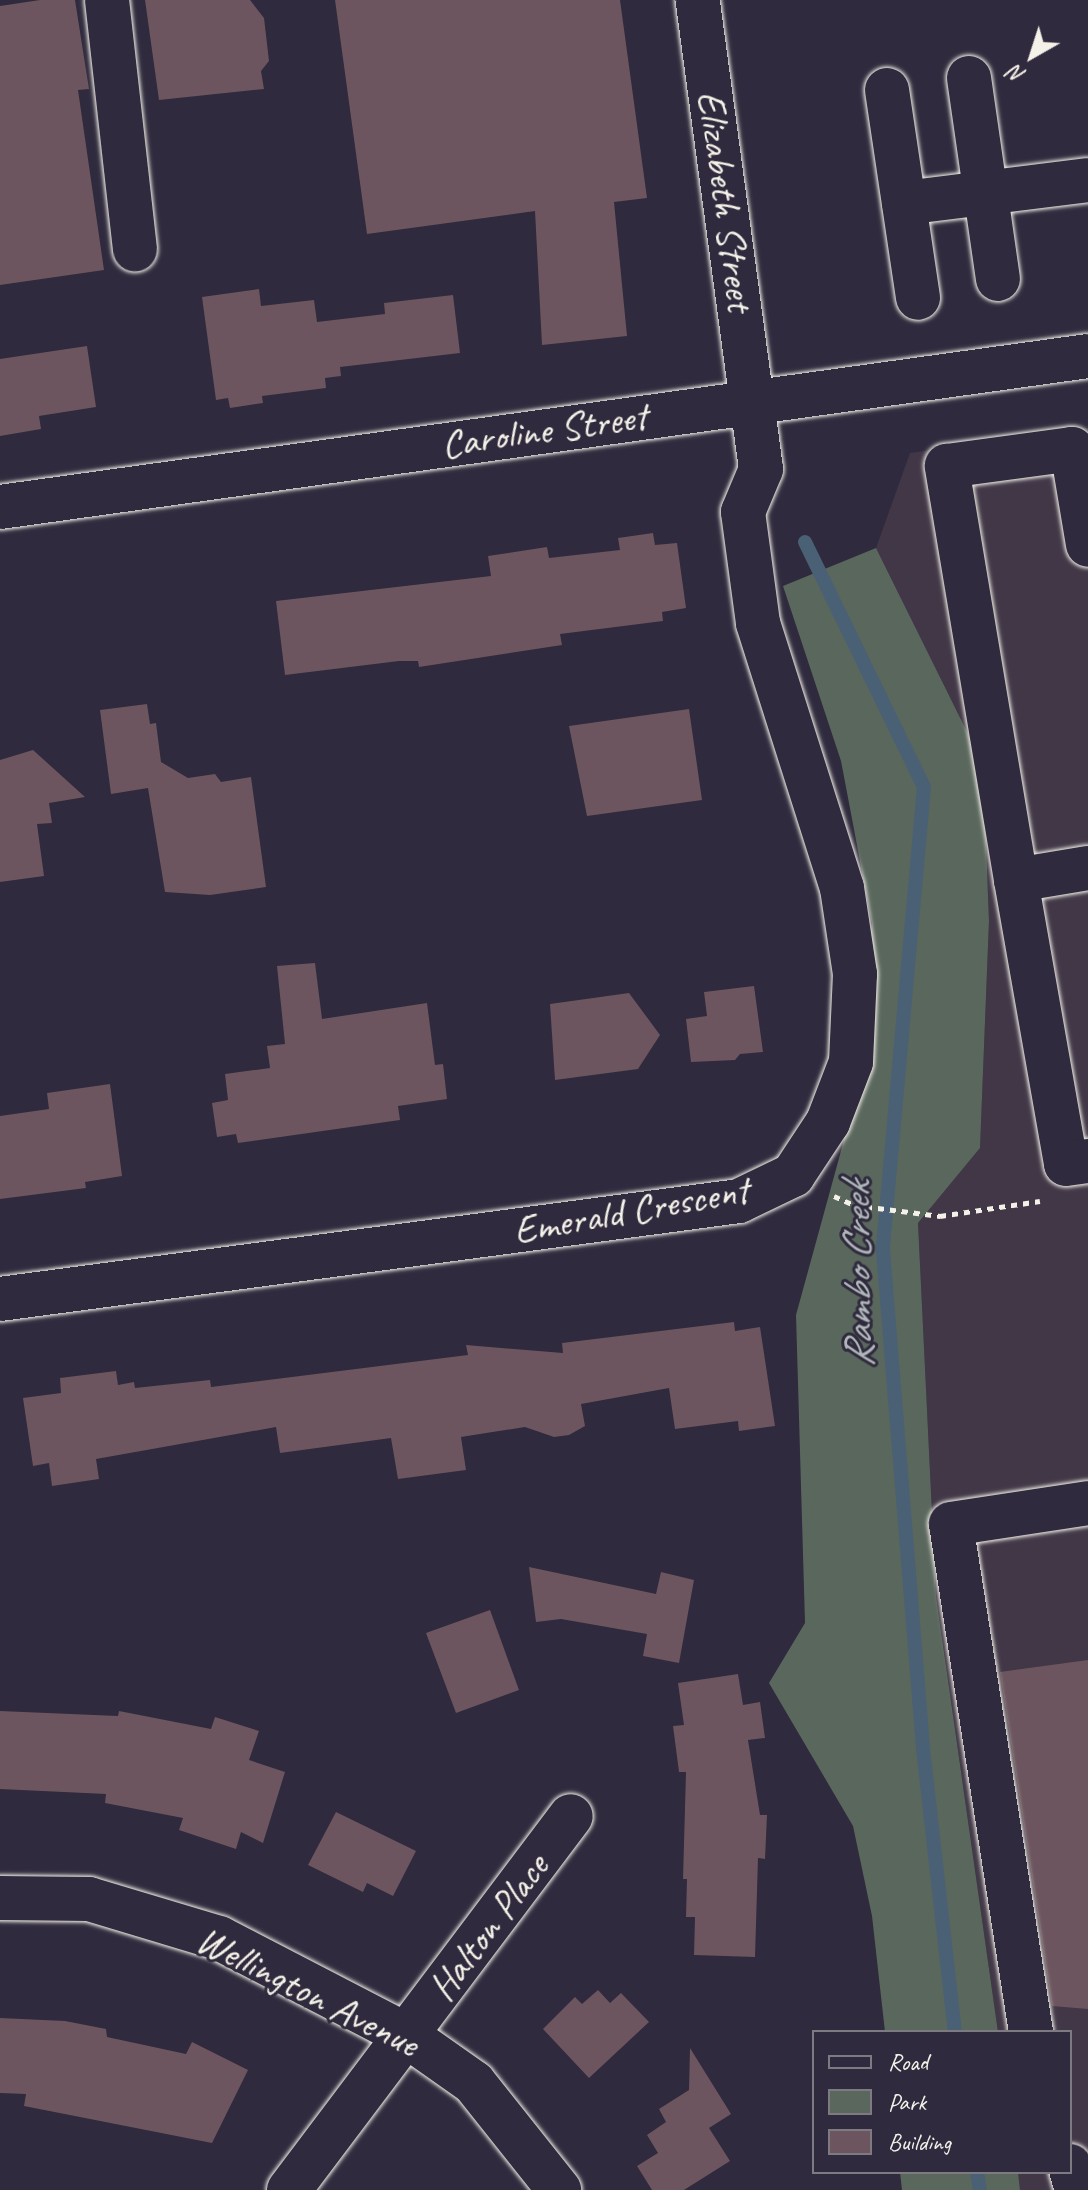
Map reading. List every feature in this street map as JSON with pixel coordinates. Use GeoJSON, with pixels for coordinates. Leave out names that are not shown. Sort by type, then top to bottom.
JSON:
{"type":"FeatureCollection","features":[{"type":"Feature","properties":{"kind":"street"},"geometry":{"type":"LineString","coordinates":[[107,0],[135,249]]}},
{"type":"Feature","properties":{"kind":"street","name":"Elizabeth Street"},"geometry":{"type":"LineString","coordinates":[[698,0],[754,402]]}},
{"type":"Feature","properties":{"kind":"street"},"geometry":{"type":"LineString","coordinates":[[969,78],[998,279]]}},
{"type":"Feature","properties":{"kind":"street"},"geometry":{"type":"LineString","coordinates":[[887,90],[918,298]]}},
{"type":"Feature","properties":{"kind":"street"},"geometry":{"type":"LineString","coordinates":[[904,203],[1088,180]]}},
{"type":"Feature","properties":{"kind":"street","name":"Caroline Street"},"geometry":{"type":"LineString","coordinates":[[0,507],[1088,356]]}},
{"type":"Feature","properties":{"kind":"street","name":"Emerald Crescent"},"geometry":{"type":"LineString","coordinates":[[0,1299],[739,1201],[793,1175],[828,1122],[851,1062],[855,974],[842,888],[758,623],[743,512],[761,469],[754,402]]}},
{"type":"Feature","properties":{"kind":"street"},"geometry":{"type":"LineString","coordinates":[[1088,545],[1072,449],[947,466],[1066,1164],[1088,1161]]}},
{"type":"Feature","properties":{"kind":"street"},"geometry":{"type":"LineString","coordinates":[[1016,880],[1088,868]]}},
{"type":"Feature","properties":{"kind":"street"},"geometry":{"type":"LineString","coordinates":[[1031,2030],[951,1524],[1088,1503]]}},
{"type":"Feature","properties":{"kind":"street","name":"Halton Place"},"geometry":{"type":"LineString","coordinates":[[289,2190],[571,1816]]}},
{"type":"Feature","properties":{"kind":"street","name":"Wellington Avenue"},"geometry":{"type":"LineString","coordinates":[[0,1898],[89,1899],[219,1938],[406,2035],[474,2083],[559,2190]]}},
{"type":"Feature","properties":{"kind":"path"},"geometry":{"type":"LineString","coordinates":[[854,1205],[940,1216],[1044,1200]]}},
{"type":"Feature","properties":{"kind":"shaded area"},"geometry":{"type":"Polygon","coordinates":[[[1088,428],[1088,2190],[1020,2190],[1018,2174],[1072,2174],[1072,2030],[998,2030],[936,1596],[918,1223],[980,1148],[989,921],[983,764],[876,548],[910,453],[1088,428]]]}},
{"type":"Feature","properties":{"kind":"green space"},"geometry":{"type":"Polygon","coordinates":[[[876,548],[983,764],[989,921],[980,1148],[918,1223],[936,1596],[998,2030],[885,2030],[872,1916],[853,1826],[769,1683],[805,1623],[796,1315],[844,1140],[872,924],[841,761],[783,586],[876,548]]]}},
{"type":"Feature","properties":{"kind":"green space"},"geometry":{"type":"Polygon","coordinates":[[[900,2174],[1018,2174],[1020,2190],[902,2190],[900,2174]]]}},
{"type":"Feature","properties":{"kind":"building"},"geometry":{"type":"Polygon","coordinates":[[[40,0],[75,0],[89,89],[78,90],[104,270],[0,285],[0,6],[40,0]]]}},
{"type":"Feature","properties":{"kind":"building"},"geometry":{"type":"Polygon","coordinates":[[[145,0],[250,0],[264,18],[269,61],[261,71],[264,89],[159,100],[145,0]]]}},
{"type":"Feature","properties":{"kind":"building"},"geometry":{"type":"Polygon","coordinates":[[[335,0],[620,0],[647,198],[614,202],[627,336],[542,345],[535,211],[367,234],[335,0]]]}},
{"type":"Feature","properties":{"kind":"building"},"geometry":{"type":"Polygon","coordinates":[[[259,289],[261,306],[314,300],[317,322],[385,314],[384,303],[453,295],[460,353],[340,367],[341,376],[325,378],[326,388],[262,396],[263,403],[230,408],[228,398],[216,400],[202,297],[259,289]]]}},
{"type":"Feature","properties":{"kind":"building"},"geometry":{"type":"Polygon","coordinates":[[[87,346],[96,407],[39,416],[41,429],[0,436],[0,359],[87,346]]]}},
{"type":"Feature","properties":{"kind":"building"},"geometry":{"type":"Polygon","coordinates":[[[653,533],[655,545],[677,543],[686,608],[662,612],[663,621],[560,634],[562,645],[419,667],[418,661],[399,661],[285,675],[276,601],[491,576],[488,556],[547,547],[549,558],[620,550],[618,538],[653,533]]]}},
{"type":"Feature","properties":{"kind":"building"},"geometry":{"type":"Polygon","coordinates":[[[147,704],[150,724],[156,723],[161,762],[188,778],[215,774],[221,782],[251,777],[266,887],[210,895],[165,892],[148,788],[111,794],[100,710],[147,704]]]}},
{"type":"Feature","properties":{"kind":"building"},"geometry":{"type":"Polygon","coordinates":[[[689,709],[702,800],[587,816],[569,726],[689,709]]]}},
{"type":"Feature","properties":{"kind":"building"},"geometry":{"type":"Polygon","coordinates":[[[33,750],[85,797],[49,803],[52,823],[37,824],[44,876],[0,882],[0,760],[33,750]]]}},
{"type":"Feature","properties":{"kind":"building"},"geometry":{"type":"Polygon","coordinates":[[[315,963],[322,1019],[427,1003],[435,1065],[443,1064],[447,1099],[398,1106],[400,1120],[238,1143],[236,1134],[217,1137],[212,1103],[228,1100],[225,1074],[270,1068],[267,1046],[285,1044],[277,966],[315,963]]]}},
{"type":"Feature","properties":{"kind":"building"},"geometry":{"type":"Polygon","coordinates":[[[754,986],[763,1052],[740,1054],[735,1060],[691,1062],[686,1019],[707,1016],[704,992],[754,986]]]}},
{"type":"Feature","properties":{"kind":"building"},"geometry":{"type":"Polygon","coordinates":[[[629,993],[660,1035],[638,1069],[555,1080],[550,1004],[629,993]]]}},
{"type":"Feature","properties":{"kind":"building"},"geometry":{"type":"Polygon","coordinates":[[[110,1084],[122,1176],[85,1182],[86,1188],[0,1199],[0,1116],[49,1109],[47,1093],[110,1084]]]}},
{"type":"Feature","properties":{"kind":"building"},"geometry":{"type":"Polygon","coordinates":[[[734,1322],[735,1331],[760,1327],[775,1426],[739,1431],[738,1421],[675,1429],[669,1388],[581,1404],[585,1426],[569,1435],[554,1437],[525,1427],[461,1437],[466,1470],[398,1479],[391,1438],[280,1453],[276,1427],[96,1459],[99,1479],[52,1486],[49,1463],[33,1466],[23,1398],[61,1393],[60,1378],[116,1371],[118,1385],[134,1382],[135,1388],[210,1380],[211,1387],[468,1355],[466,1345],[563,1353],[562,1343],[734,1322]]]}},
{"type":"Feature","properties":{"kind":"building"},"geometry":{"type":"Polygon","coordinates":[[[529,1567],[656,1594],[661,1572],[694,1580],[679,1663],[643,1656],[647,1634],[561,1619],[536,1622],[529,1567]]]}},
{"type":"Feature","properties":{"kind":"building"},"geometry":{"type":"Polygon","coordinates":[[[490,1610],[519,1690],[456,1713],[426,1633],[490,1610]]]}},
{"type":"Feature","properties":{"kind":"building"},"geometry":{"type":"Polygon","coordinates":[[[1088,1660],[1088,2009],[1052,2006],[1000,1672],[1088,1660]]]}},
{"type":"Feature","properties":{"kind":"building"},"geometry":{"type":"Polygon","coordinates":[[[738,1674],[743,1705],[760,1702],[765,1738],[748,1740],[760,1815],[767,1815],[765,1859],[758,1858],[755,1957],[694,1955],[695,1917],[686,1917],[687,1879],[683,1879],[686,1772],[679,1772],[673,1726],[684,1725],[678,1683],[738,1674]]]}},
{"type":"Feature","properties":{"kind":"building"},"geometry":{"type":"Polygon","coordinates":[[[0,1711],[118,1716],[119,1711],[211,1729],[215,1717],[259,1731],[249,1760],[285,1772],[263,1843],[241,1832],[236,1849],[179,1830],[183,1818],[105,1803],[106,1794],[0,1789],[0,1711]]]}},
{"type":"Feature","properties":{"kind":"building"},"geometry":{"type":"Polygon","coordinates":[[[336,1812],[416,1851],[393,1896],[367,1883],[363,1892],[308,1865],[336,1812]]]}},
{"type":"Feature","properties":{"kind":"building"},"geometry":{"type":"Polygon","coordinates":[[[598,1990],[610,2003],[621,1993],[649,2022],[589,2078],[543,2029],[575,1997],[582,2004],[598,1990]]]}},
{"type":"Feature","properties":{"kind":"building"},"geometry":{"type":"Polygon","coordinates":[[[0,2018],[65,2021],[106,2029],[107,2037],[186,2054],[192,2042],[248,2070],[212,2143],[24,2106],[26,2094],[0,2093],[0,2018]]]}},
{"type":"Feature","properties":{"kind":"building"},"geometry":{"type":"Polygon","coordinates":[[[690,2048],[731,2114],[709,2128],[730,2161],[684,2190],[652,2190],[637,2166],[658,2153],[647,2135],[666,2122],[659,2109],[689,2090],[690,2048]]]}},
{"type":"Feature","properties":{"kind":"waterway","name":"Rambo Creek"},"geometry":{"type":"LineString","coordinates":[[805,542],[924,787],[883,1250],[923,1748],[955,2030]]}},
{"type":"Feature","properties":{"kind":"waterway","name":"Rambo Creek"},"geometry":{"type":"LineString","coordinates":[[977,2174],[980,2190]]}}]}
